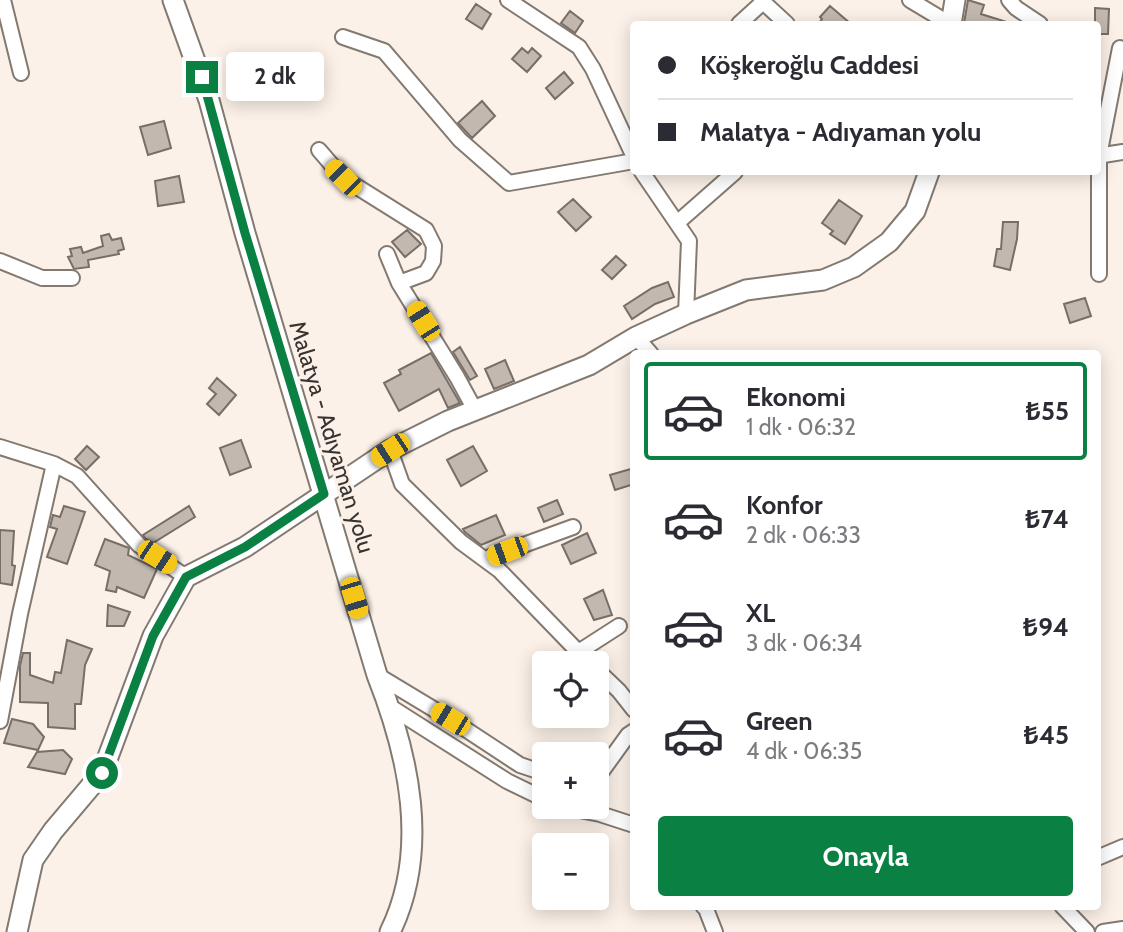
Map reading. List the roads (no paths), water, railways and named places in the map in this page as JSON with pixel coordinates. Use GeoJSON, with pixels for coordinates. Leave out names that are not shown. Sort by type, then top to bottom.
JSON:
{"type":"FeatureCollection","features":[{"type":"Feature","properties":{"kind":"main road","name":"Malatya - Adıyaman yolu"},"geometry":{"type":"LineString","coordinates":[[173,0],[209,100],[245,233],[377,675],[404,756],[413,814],[408,879],[390,932]]}},
{"type":"Feature","properties":{"kind":"main road"},"geometry":{"type":"LineString","coordinates":[[952,21],[955,0]]}},
{"type":"Feature","properties":{"kind":"main road"},"geometry":{"type":"LineString","coordinates":[[17,932],[33,860],[53,831],[102,773],[153,636],[186,577],[245,547],[390,450],[475,410],[589,365],[636,337],[747,290],[823,280],[854,267],[889,243],[915,211],[928,175]]}},
{"type":"Feature","properties":{"kind":"street"},"geometry":{"type":"LineString","coordinates":[[3,0],[21,73]]}},
{"type":"Feature","properties":{"kind":"street"},"geometry":{"type":"LineString","coordinates":[[508,0],[579,47],[593,69],[630,150]]}},
{"type":"Feature","properties":{"kind":"street"},"geometry":{"type":"LineString","coordinates":[[910,0],[946,21]]}},
{"type":"Feature","properties":{"kind":"street"},"geometry":{"type":"LineString","coordinates":[[1009,0],[1036,21]]}},
{"type":"Feature","properties":{"kind":"street"},"geometry":{"type":"LineString","coordinates":[[742,21],[762,1],[784,21]]}},
{"type":"Feature","properties":{"kind":"street"},"geometry":{"type":"LineString","coordinates":[[343,37],[384,51],[460,140],[509,183],[630,160]]}},
{"type":"Feature","properties":{"kind":"street"},"geometry":{"type":"LineString","coordinates":[[1101,141],[1120,48]]}},
{"type":"Feature","properties":{"kind":"street"},"geometry":{"type":"LineString","coordinates":[[622,132],[630,125]]}},
{"type":"Feature","properties":{"kind":"street"},"geometry":{"type":"LineString","coordinates":[[318,150],[343,178],[426,230],[434,246],[433,261],[426,273],[398,283]]}},
{"type":"Feature","properties":{"kind":"street"},"geometry":{"type":"LineString","coordinates":[[1101,156],[1123,152]]}},
{"type":"Feature","properties":{"kind":"street"},"geometry":{"type":"LineString","coordinates":[[644,175],[689,242],[685,314]]}},
{"type":"Feature","properties":{"kind":"street"},"geometry":{"type":"LineString","coordinates":[[677,223],[732,175]]}},
{"type":"Feature","properties":{"kind":"street"},"geometry":{"type":"LineString","coordinates":[[1098,175],[1099,274]]}},
{"type":"Feature","properties":{"kind":"street"},"geometry":{"type":"LineString","coordinates":[[387,254],[398,283],[475,410]]}},
{"type":"Feature","properties":{"kind":"street"},"geometry":{"type":"LineString","coordinates":[[0,261],[42,278],[72,278]]}},
{"type":"Feature","properties":{"kind":"street"},"geometry":{"type":"LineString","coordinates":[[636,337],[647,350]]}},
{"type":"Feature","properties":{"kind":"street"},"geometry":{"type":"LineString","coordinates":[[0,447],[54,464],[77,476],[139,545],[186,577]]}},
{"type":"Feature","properties":{"kind":"street"},"geometry":{"type":"LineString","coordinates":[[390,450],[402,484],[461,542],[499,570],[575,651]]}},
{"type":"Feature","properties":{"kind":"street"},"geometry":{"type":"LineString","coordinates":[[0,721],[20,614],[54,464]]}},
{"type":"Feature","properties":{"kind":"street"},"geometry":{"type":"LineString","coordinates":[[485,559],[573,527]]}},
{"type":"Feature","properties":{"kind":"street"},"geometry":{"type":"LineString","coordinates":[[580,651],[619,626]]}},
{"type":"Feature","properties":{"kind":"street"},"geometry":{"type":"LineString","coordinates":[[377,675],[520,765],[532,769]]}},
{"type":"Feature","properties":{"kind":"street"},"geometry":{"type":"LineString","coordinates":[[609,681],[630,705]]}},
{"type":"Feature","properties":{"kind":"street"},"geometry":{"type":"LineString","coordinates":[[389,706],[507,781],[532,794]]}},
{"type":"Feature","properties":{"kind":"street"},"geometry":{"type":"LineString","coordinates":[[609,761],[630,734]]}},
{"type":"Feature","properties":{"kind":"street"},"geometry":{"type":"LineString","coordinates":[[609,817],[630,824]]}},
{"type":"Feature","properties":{"kind":"street"},"geometry":{"type":"LineString","coordinates":[[1101,856],[1123,847]]}},
{"type":"Feature","properties":{"kind":"street"},"geometry":{"type":"LineString","coordinates":[[10,932],[22,905]]}},
{"type":"Feature","properties":{"kind":"street"},"geometry":{"type":"LineString","coordinates":[[706,910],[715,932]]}},
{"type":"Feature","properties":{"kind":"street"},"geometry":{"type":"LineString","coordinates":[[1066,910],[1087,932]]}},
{"type":"Feature","properties":{"kind":"street"},"geometry":{"type":"LineString","coordinates":[[1103,932],[1123,929]]}}]}
